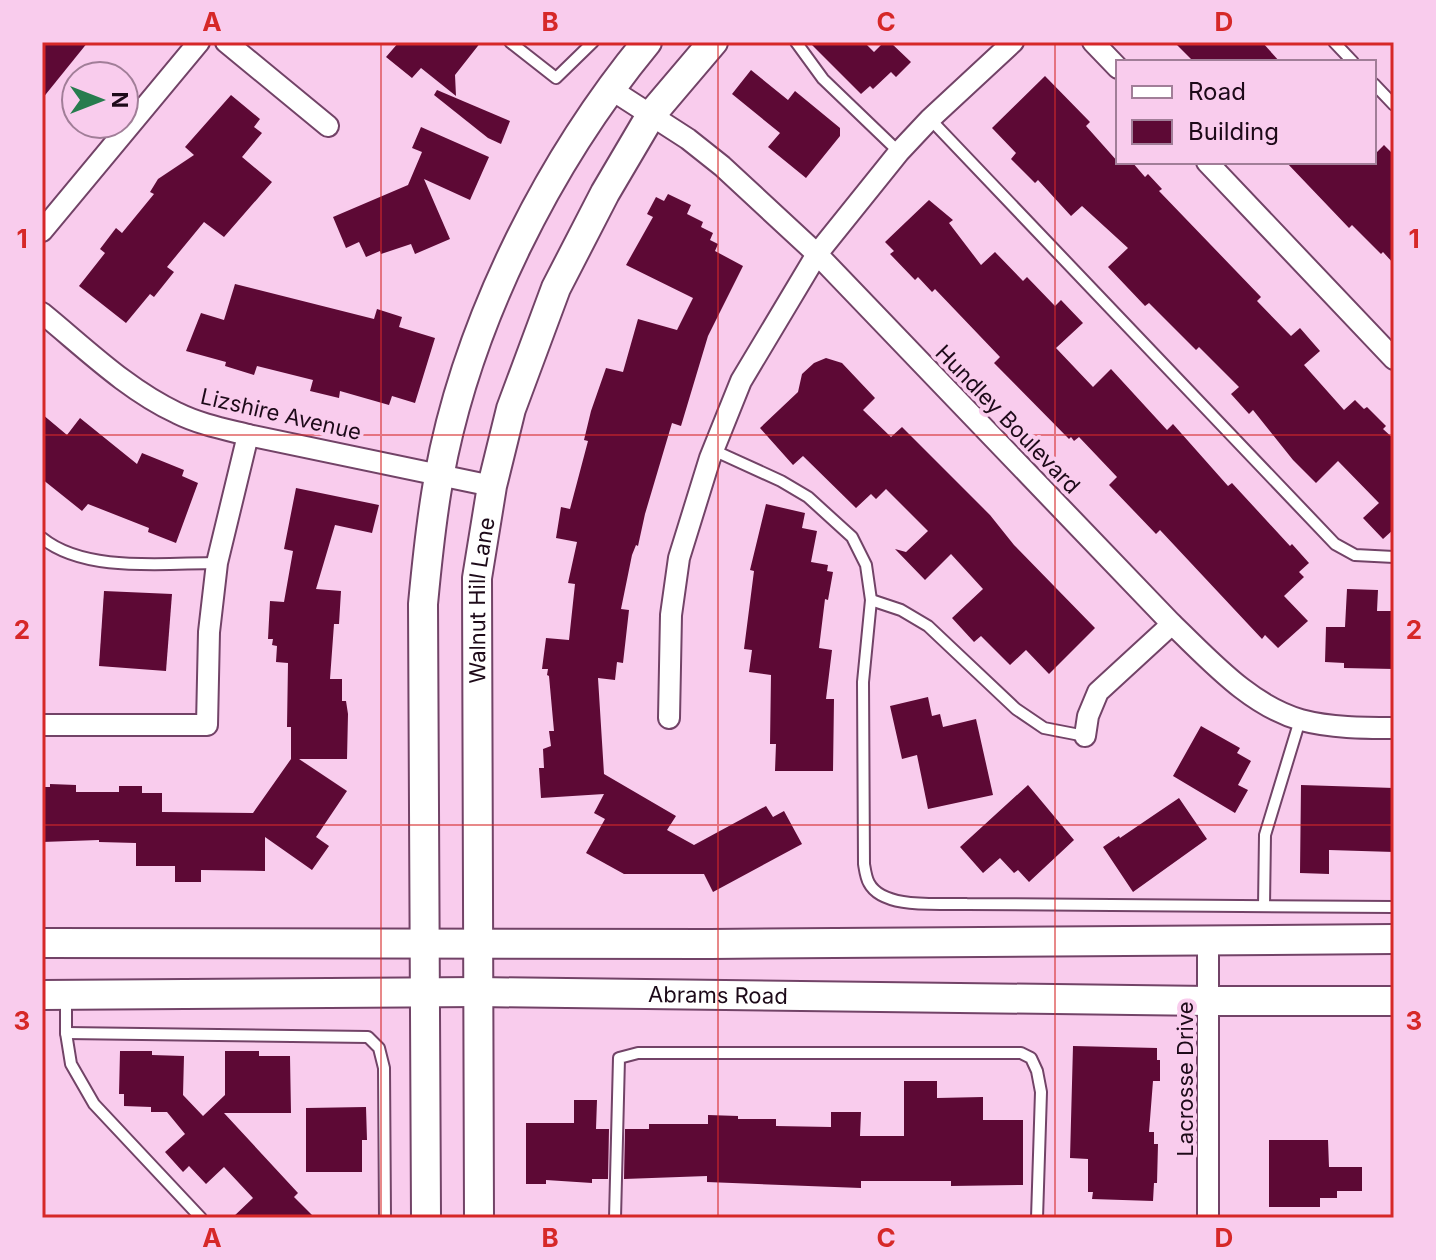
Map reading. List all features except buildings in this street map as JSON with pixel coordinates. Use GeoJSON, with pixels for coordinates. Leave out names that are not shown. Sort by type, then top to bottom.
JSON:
{"type":"FeatureCollection","features":[{"type":"Feature","properties":{"kind":"main road"},"geometry":{"type":"LineString","coordinates":[[426,1218],[423,604],[439,474],[465,374],[492,299],[529,222],[609,88],[647,42]]}},
{"type":"Feature","properties":{"kind":"main road","name":"Walnut Hill Lane"},"geometry":{"type":"LineString","coordinates":[[479,1218],[477,578],[492,486],[511,409],[556,288],[605,193],[651,115],[713,42]]}},
{"type":"Feature","properties":{"kind":"main road"},"geometry":{"type":"LineString","coordinates":[[42,943],[710,944],[1394,939]]}},
{"type":"Feature","properties":{"kind":"main road","name":"Abrams Road"},"geometry":{"type":"LineString","coordinates":[[54,995],[479,992],[1394,1001]]}},
{"type":"Feature","properties":{"kind":"street"},"geometry":{"type":"LineString","coordinates":[[42,231],[199,42]]}},
{"type":"Feature","properties":{"kind":"street"},"geometry":{"type":"LineString","coordinates":[[226,42],[328,126]]}},
{"type":"Feature","properties":{"kind":"street"},"geometry":{"type":"LineString","coordinates":[[669,718],[671,615],[679,558],[713,450],[741,381],[817,254],[899,152],[1013,42]]}},
{"type":"Feature","properties":{"kind":"street"},"geometry":{"type":"LineString","coordinates":[[1093,42],[1116,66]]}},
{"type":"Feature","properties":{"kind":"street","name":"Hundley Boulevard"},"geometry":{"type":"LineString","coordinates":[[609,88],[722,166],[817,254],[1172,624],[1228,678],[1268,706],[1300,720],[1348,728],[1394,728]]}},
{"type":"Feature","properties":{"kind":"street"},"geometry":{"type":"LineString","coordinates":[[1209,164],[1394,359]]}},
{"type":"Feature","properties":{"kind":"street","name":"Lizshire Avenue"},"geometry":{"type":"LineString","coordinates":[[42,313],[134,389],[179,414],[210,426],[492,486]]}},
{"type":"Feature","properties":{"kind":"street"},"geometry":{"type":"LineString","coordinates":[[42,725],[207,725],[209,632],[217,563],[248,435]]}},
{"type":"Feature","properties":{"kind":"street"},"geometry":{"type":"LineString","coordinates":[[1085,736],[1088,716],[1098,692],[1172,624]]}},
{"type":"Feature","properties":{"kind":"street","name":"Lacrosse Drive"},"geometry":{"type":"LineString","coordinates":[[1208,939],[1208,1218]]}},
{"type":"Feature","properties":{"kind":"lane"},"geometry":{"type":"LineString","coordinates":[[510,42],[556,78],[593,42]]}},
{"type":"Feature","properties":{"kind":"lane"},"geometry":{"type":"LineString","coordinates":[[796,42],[823,79],[899,152]]}},
{"type":"Feature","properties":{"kind":"lane"},"geometry":{"type":"LineString","coordinates":[[1334,42],[1351,60]]}},
{"type":"Feature","properties":{"kind":"lane"},"geometry":{"type":"LineString","coordinates":[[1376,86],[1394,105]]}},
{"type":"Feature","properties":{"kind":"lane"},"geometry":{"type":"LineString","coordinates":[[930,119],[1335,544],[1355,555],[1394,557]]}},
{"type":"Feature","properties":{"kind":"lane"},"geometry":{"type":"LineString","coordinates":[[713,450],[808,497],[852,537],[866,565],[871,600],[863,682],[864,864],[870,885],[887,899],[903,903],[1394,907]]}},
{"type":"Feature","properties":{"kind":"lane"},"geometry":{"type":"LineString","coordinates":[[42,538],[71,555],[92,560],[217,563]]}},
{"type":"Feature","properties":{"kind":"lane"},"geometry":{"type":"LineString","coordinates":[[871,600],[901,610],[928,626],[1016,709],[1044,728],[1085,736]]}},
{"type":"Feature","properties":{"kind":"lane"},"geometry":{"type":"LineString","coordinates":[[1264,906],[1265,835],[1300,720]]}},
{"type":"Feature","properties":{"kind":"lane"},"geometry":{"type":"LineString","coordinates":[[54,995],[66,1033],[71,1064],[94,1104],[201,1218]]}},
{"type":"Feature","properties":{"kind":"lane"},"geometry":{"type":"LineString","coordinates":[[66,1033],[368,1037],[379,1048],[384,1068],[385,1218]]}},
{"type":"Feature","properties":{"kind":"lane"},"geometry":{"type":"LineString","coordinates":[[615,1218],[619,1058],[638,1053],[710,1052],[1021,1053],[1031,1058],[1041,1092],[1037,1218]]}}]}
